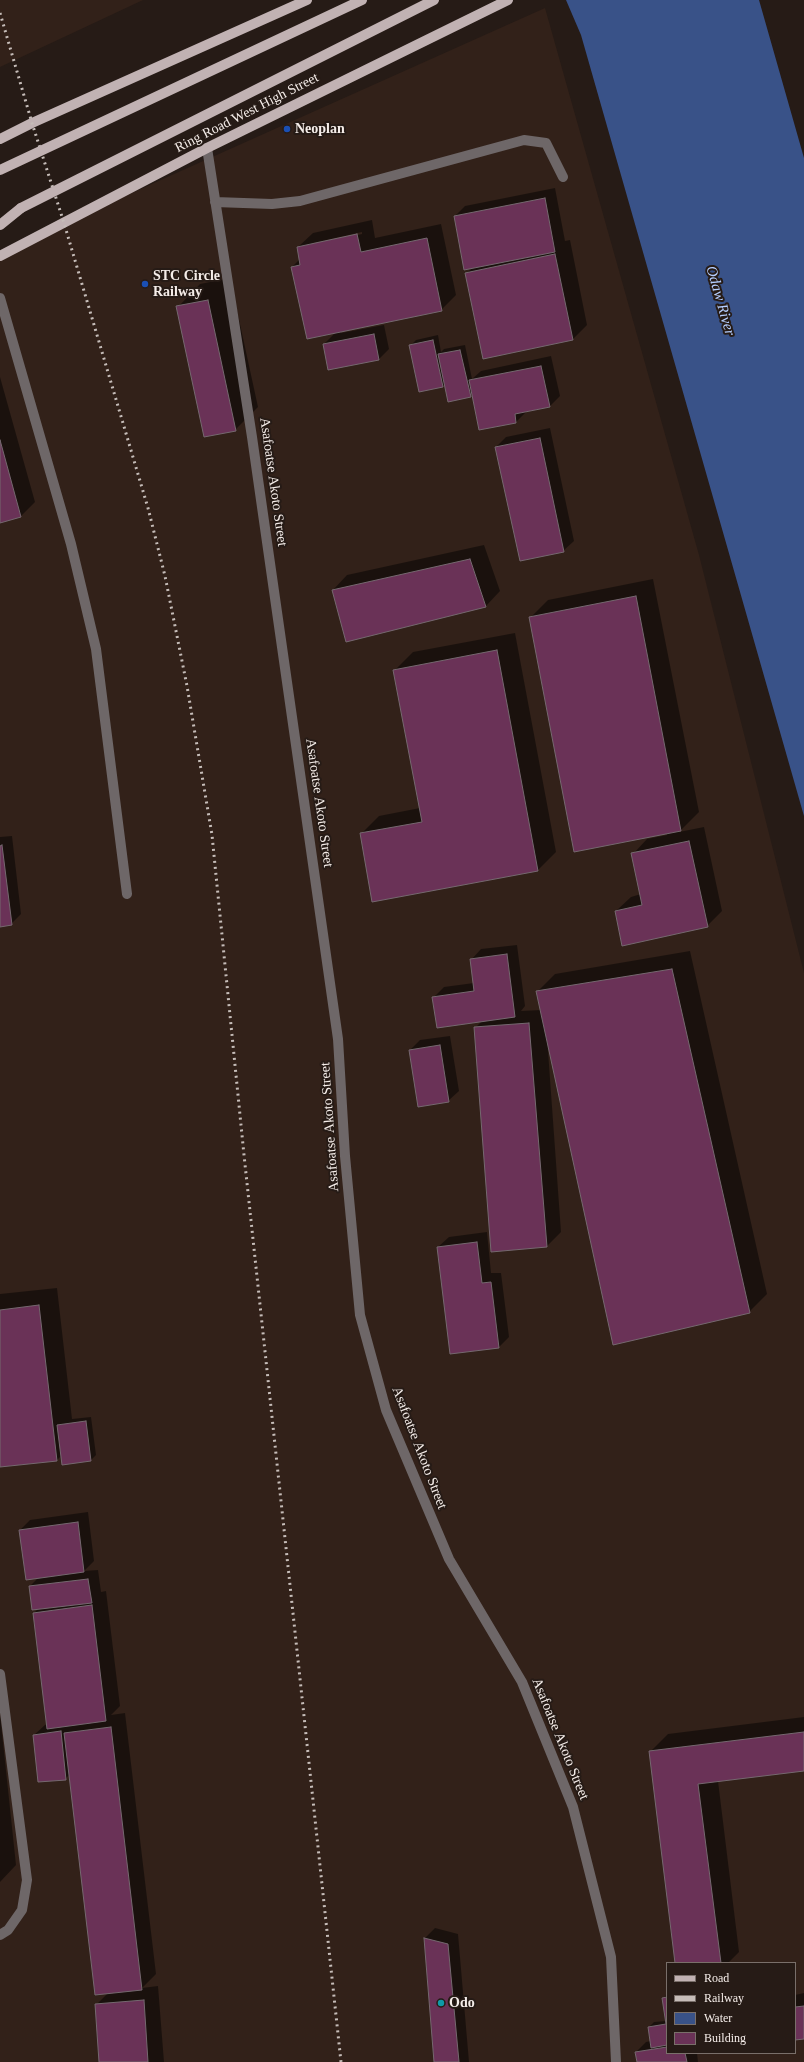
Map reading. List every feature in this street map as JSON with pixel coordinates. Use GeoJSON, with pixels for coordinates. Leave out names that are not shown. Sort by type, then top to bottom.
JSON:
{"type":"FeatureCollection","features":[{"type":"Feature","properties":{"kind":"main road"},"geometry":{"type":"LineString","coordinates":[[0,139],[292,3],[307,0]]}},
{"type":"Feature","properties":{"kind":"main road"},"geometry":{"type":"LineString","coordinates":[[0,170],[362,0]]}},
{"type":"Feature","properties":{"kind":"main road","name":"Ring Road West High Street"},"geometry":{"type":"LineString","coordinates":[[0,218],[434,0]]}},
{"type":"Feature","properties":{"kind":"main road","name":"Ring Road West High Street"},"geometry":{"type":"LineString","coordinates":[[0,256],[207,148],[508,0]]}},
{"type":"Feature","properties":{"kind":"main road"},"geometry":{"type":"LineString","coordinates":[[0,225],[21,208]]}},
{"type":"Feature","properties":{"kind":"street"},"geometry":{"type":"LineString","coordinates":[[215,202],[272,204],[300,202],[524,140],[546,143],[563,177]]}},
{"type":"Feature","properties":{"kind":"street","name":"Asafoatse Akoto Street"},"geometry":{"type":"LineString","coordinates":[[207,148],[254,445],[338,1039],[345,1156],[360,1315],[386,1410],[449,1559],[522,1682],[573,1807],[611,1957],[616,2062]]}},
{"type":"Feature","properties":{"kind":"street"},"geometry":{"type":"LineString","coordinates":[[0,298],[71,544],[96,649],[127,894]]}},
{"type":"Feature","properties":{"kind":"street"},"geometry":{"type":"LineString","coordinates":[[0,1674],[27,1880],[22,1910],[8,1930],[0,1935]]}},
{"type":"Feature","properties":{"kind":"shaded area"},"geometry":{"type":"Polygon","coordinates":[[[0,0],[143,0],[0,67],[0,0]]]}},
{"type":"Feature","properties":{"kind":"shaded area"},"geometry":{"type":"Polygon","coordinates":[[[545,8],[699,555],[804,973],[804,2062],[0,2062],[0,252],[545,8]]]}},
{"type":"Feature","properties":{"kind":"water","name":"Odaw River"},"geometry":{"type":"Polygon","coordinates":[[[566,0],[759,0],[804,158],[804,816],[581,35],[566,0]]]}},
{"type":"Feature","properties":{"kind":"building"},"geometry":{"type":"Polygon","coordinates":[[[545,198],[555,252],[464,270],[454,216],[545,198]]]}},
{"type":"Feature","properties":{"kind":"building"},"geometry":{"type":"Polygon","coordinates":[[[357,234],[361,252],[427,238],[442,311],[307,339],[291,267],[300,265],[297,247],[357,234]]]}},
{"type":"Feature","properties":{"kind":"building"},"geometry":{"type":"Polygon","coordinates":[[[555,254],[573,340],[483,359],[465,273],[555,254]]]}},
{"type":"Feature","properties":{"kind":"building"},"geometry":{"type":"Polygon","coordinates":[[[208,300],[236,431],[204,437],[176,306],[208,300]]]}},
{"type":"Feature","properties":{"kind":"building"},"geometry":{"type":"Polygon","coordinates":[[[374,334],[379,360],[328,370],[323,344],[374,334]]]}},
{"type":"Feature","properties":{"kind":"building"},"geometry":{"type":"Polygon","coordinates":[[[433,340],[443,387],[419,392],[409,345],[433,340]]]}},
{"type":"Feature","properties":{"kind":"building"},"geometry":{"type":"Polygon","coordinates":[[[460,350],[471,397],[448,402],[438,354],[460,350]]]}},
{"type":"Feature","properties":{"kind":"building"},"geometry":{"type":"Polygon","coordinates":[[[541,366],[550,407],[515,414],[516,423],[479,430],[469,380],[541,366]]]}},
{"type":"Feature","properties":{"kind":"building"},"geometry":{"type":"Polygon","coordinates":[[[540,438],[564,552],[520,561],[495,447],[540,438]]]}},
{"type":"Feature","properties":{"kind":"building"},"geometry":{"type":"Polygon","coordinates":[[[0,440],[21,517],[0,523],[0,440]]]}},
{"type":"Feature","properties":{"kind":"building"},"geometry":{"type":"Polygon","coordinates":[[[470,559],[486,607],[346,642],[332,590],[470,559]]]}},
{"type":"Feature","properties":{"kind":"building"},"geometry":{"type":"Polygon","coordinates":[[[636,596],[681,831],[574,852],[529,617],[636,596]]]}},
{"type":"Feature","properties":{"kind":"building"},"geometry":{"type":"Polygon","coordinates":[[[497,650],[538,871],[372,902],[360,833],[422,822],[393,670],[497,650]]]}},
{"type":"Feature","properties":{"kind":"building"},"geometry":{"type":"Polygon","coordinates":[[[689,841],[708,927],[622,946],[615,911],[642,905],[631,853],[689,841]]]}},
{"type":"Feature","properties":{"kind":"building"},"geometry":{"type":"Polygon","coordinates":[[[2,845],[12,925],[0,927],[0,846],[2,845]]]}},
{"type":"Feature","properties":{"kind":"building"},"geometry":{"type":"Polygon","coordinates":[[[507,954],[515,1017],[437,1028],[432,997],[474,991],[470,959],[507,954]]]}},
{"type":"Feature","properties":{"kind":"building"},"geometry":{"type":"Polygon","coordinates":[[[672,969],[750,1313],[613,1345],[536,991],[672,969]]]}},
{"type":"Feature","properties":{"kind":"building"},"geometry":{"type":"Polygon","coordinates":[[[529,1023],[547,1247],[491,1252],[474,1027],[529,1023]]]}},
{"type":"Feature","properties":{"kind":"building"},"geometry":{"type":"Polygon","coordinates":[[[440,1045],[449,1102],[418,1107],[409,1050],[440,1045]]]}},
{"type":"Feature","properties":{"kind":"building"},"geometry":{"type":"Polygon","coordinates":[[[477,1242],[482,1283],[491,1282],[499,1348],[450,1354],[437,1247],[477,1242]]]}},
{"type":"Feature","properties":{"kind":"building"},"geometry":{"type":"Polygon","coordinates":[[[39,1305],[57,1461],[0,1467],[0,1310],[39,1305]]]}},
{"type":"Feature","properties":{"kind":"building"},"geometry":{"type":"Polygon","coordinates":[[[86,1421],[91,1461],[62,1465],[57,1425],[86,1421]]]}},
{"type":"Feature","properties":{"kind":"building"},"geometry":{"type":"Polygon","coordinates":[[[78,1522],[84,1572],[26,1580],[19,1530],[78,1522]]]}},
{"type":"Feature","properties":{"kind":"building"},"geometry":{"type":"Polygon","coordinates":[[[88,1579],[92,1603],[32,1610],[29,1586],[88,1579]]]}},
{"type":"Feature","properties":{"kind":"building"},"geometry":{"type":"Polygon","coordinates":[[[92,1605],[106,1721],[47,1729],[33,1613],[92,1605]]]}},
{"type":"Feature","properties":{"kind":"building"},"geometry":{"type":"Polygon","coordinates":[[[111,1727],[142,1990],[95,1995],[64,1733],[111,1727]]]}},
{"type":"Feature","properties":{"kind":"building"},"geometry":{"type":"Polygon","coordinates":[[[61,1731],[66,1780],[38,1782],[33,1735],[61,1731]]]}},
{"type":"Feature","properties":{"kind":"building"},"geometry":{"type":"Polygon","coordinates":[[[804,1732],[804,1771],[698,1784],[721,1962],[675,1962],[649,1751],[804,1732]]]}},
{"type":"Feature","properties":{"kind":"building","name":"Odo"},"geometry":{"type":"Polygon","coordinates":[[[424,1938],[448,1944],[459,2062],[434,2062],[424,1938]]]}},
{"type":"Feature","properties":{"kind":"building"},"geometry":{"type":"Polygon","coordinates":[[[666,1997],[666,2024],[662,1998],[666,1997]]]}},
{"type":"Feature","properties":{"kind":"building"},"geometry":{"type":"Polygon","coordinates":[[[144,2000],[148,2062],[99,2062],[95,2004],[144,2000]]]}},
{"type":"Feature","properties":{"kind":"building"},"geometry":{"type":"Polygon","coordinates":[[[804,2006],[804,2039],[796,2040],[796,2007],[804,2006]]]}},
{"type":"Feature","properties":{"kind":"building"},"geometry":{"type":"Polygon","coordinates":[[[666,2024],[666,2045],[651,2048],[648,2027],[666,2024]]]}},
{"type":"Feature","properties":{"kind":"building"},"geometry":{"type":"Polygon","coordinates":[[[666,2047],[666,2054],[685,2054],[687,2062],[637,2062],[635,2052],[666,2047]]]}},
{"type":"Feature","properties":{"kind":"railway"},"geometry":{"type":"LineString","coordinates":[[0,13],[148,508],[165,576],[187,686],[212,835],[244,1155],[341,2062]]}},
{"type":"Feature","properties":{"kind":"place","name":"Neoplan"},"geometry":{"type":"Point","coordinates":[287,129]}},
{"type":"Feature","properties":{"kind":"place","name":"STC Circle Railway"},"geometry":{"type":"Point","coordinates":[145,284]}},
{"type":"Feature","properties":{"kind":"place","name":"Odo"},"geometry":{"type":"Point","coordinates":[441,2003]}}]}
